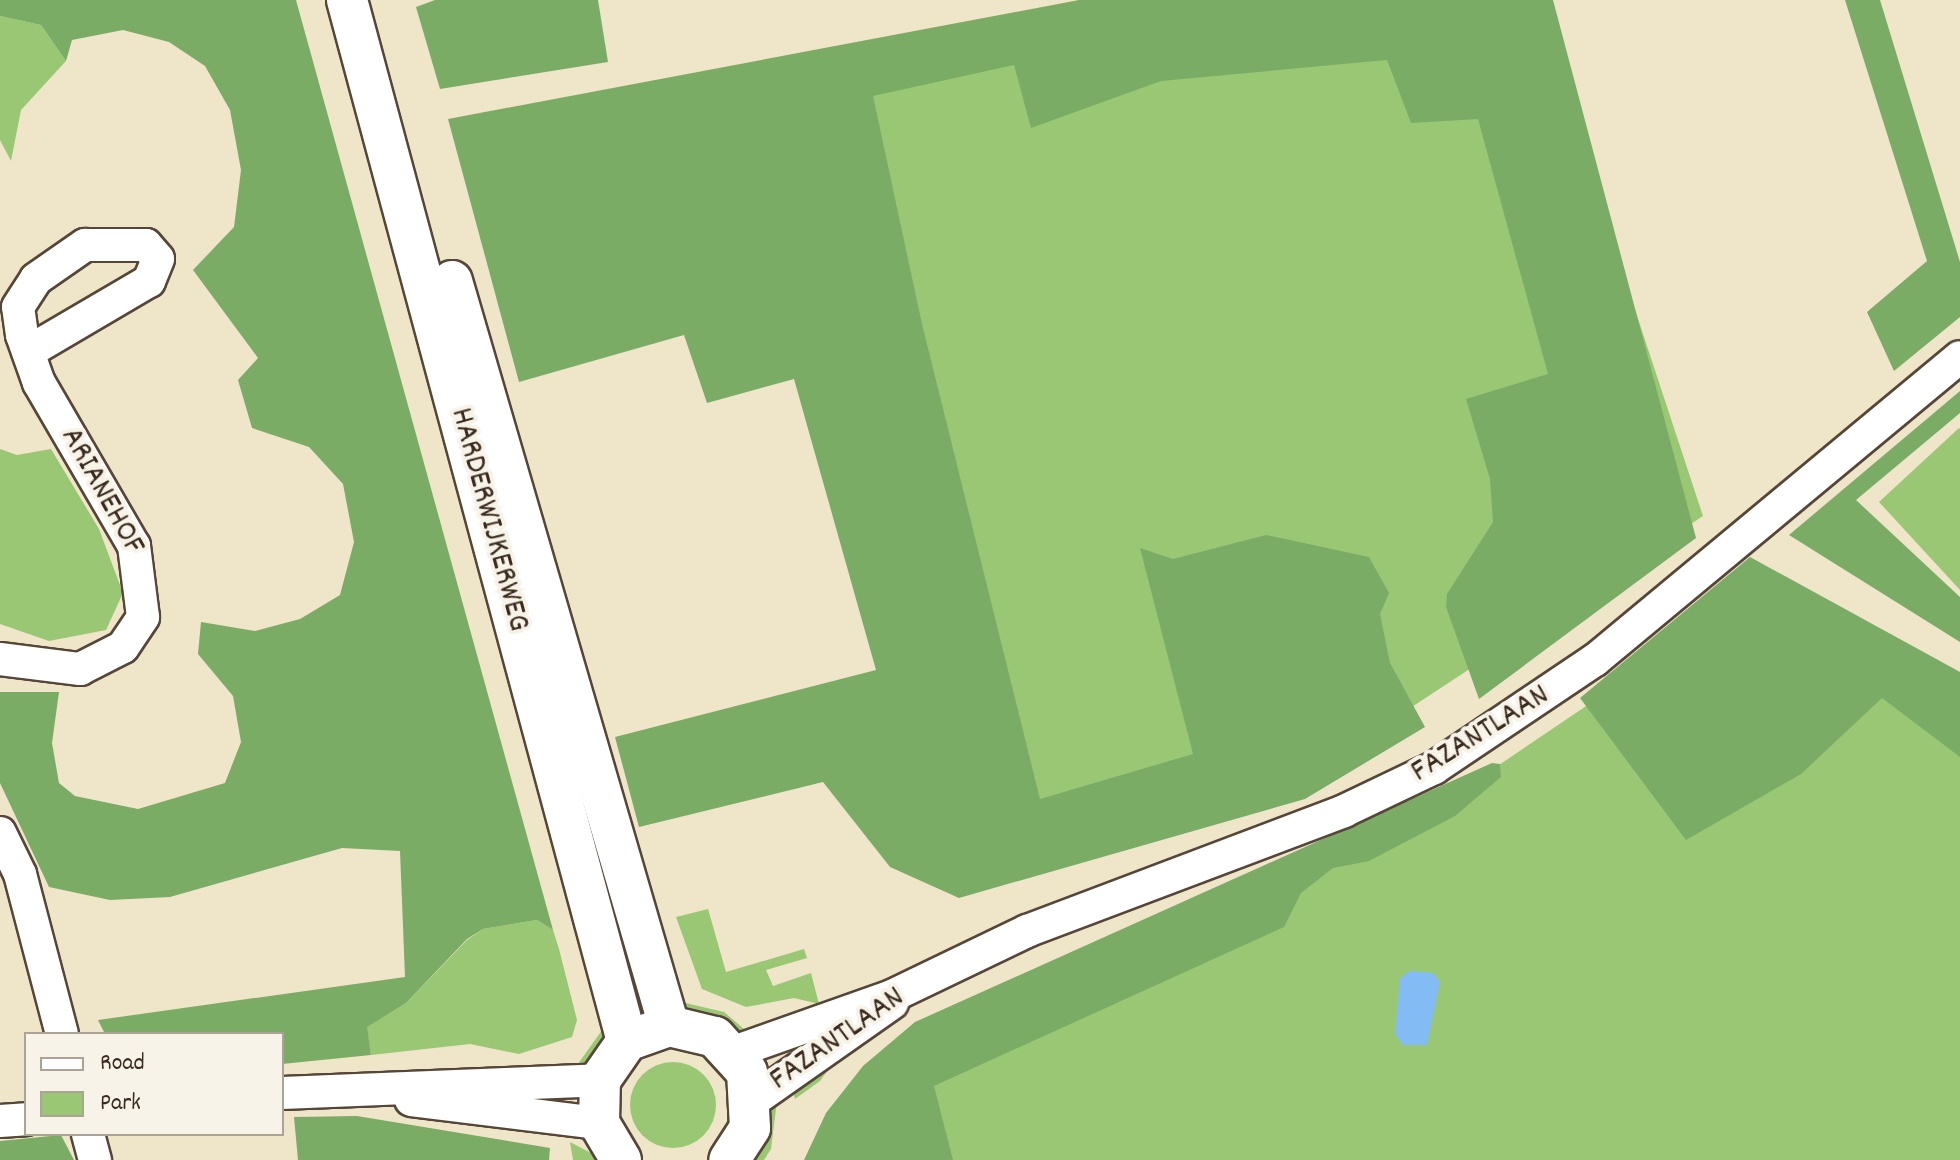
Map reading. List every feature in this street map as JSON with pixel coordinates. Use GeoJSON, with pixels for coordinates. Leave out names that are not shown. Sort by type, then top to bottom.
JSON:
{"type":"FeatureCollection","features":[{"type":"Feature","properties":{"kind":"main road","name":"HARDERWIJKERWEG"},"geometry":{"type":"LineString","coordinates":[[347,0],[627,1041]]}},
{"type":"Feature","properties":{"kind":"main road","name":"HARDERWIJKERWEG"},"geometry":{"type":"LineString","coordinates":[[370,0],[669,1026]]}},
{"type":"Feature","properties":{"kind":"main road"},"geometry":{"type":"LineString","coordinates":[[621,1160],[599,1123],[600,1080],[627,1041],[669,1026],[693,1027],[734,1052],[754,1100],[750,1128],[729,1160]]}},
{"type":"Feature","properties":{"kind":"street","name":"ARIANEHOF"},"geometry":{"type":"LineString","coordinates":[[0,659],[80,669],[123,647],[143,617],[134,546],[28,352]]}},
{"type":"Feature","properties":{"kind":"street","name":"FAZANTLAAN"},"geometry":{"type":"LineString","coordinates":[[734,1052],[924,981],[1115,895],[1357,805],[1475,744],[1595,660],[1960,357]]}},
{"type":"Feature","properties":{"kind":"street"},"geometry":{"type":"LineString","coordinates":[[0,833],[20,874],[61,1032]]}},
{"type":"Feature","properties":{"kind":"street","name":"FAZANTLAAN"},"geometry":{"type":"LineString","coordinates":[[754,1100],[924,981]]}},
{"type":"Feature","properties":{"kind":"street"},"geometry":{"type":"LineString","coordinates":[[284,1093],[333,1088],[600,1080]]}},
{"type":"Feature","properties":{"kind":"street"},"geometry":{"type":"LineString","coordinates":[[333,1088],[599,1123]]}},
{"type":"Feature","properties":{"kind":"street"},"geometry":{"type":"LineString","coordinates":[[0,1121],[24,1119]]}},
{"type":"Feature","properties":{"kind":"street"},"geometry":{"type":"LineString","coordinates":[[89,1136],[95,1160]]}},
{"type":"Feature","properties":{"kind":"green space"},"geometry":{"type":"Polygon","coordinates":[[[0,0],[296,0],[553,930],[537,920],[483,929],[467,939],[406,1003],[367,1027],[371,1055],[284,1064],[284,1032],[104,1032],[98,1020],[405,977],[400,851],[342,848],[170,897],[110,900],[49,887],[0,783],[0,692],[59,692],[52,743],[59,783],[75,796],[138,809],[225,783],[241,742],[233,696],[198,654],[201,622],[255,631],[300,619],[340,595],[354,542],[343,484],[309,447],[252,428],[238,380],[258,358],[193,270],[234,227],[241,170],[230,110],[205,66],[169,42],[123,30],[72,40],[66,61],[41,25],[0,16],[0,0]]]}},
{"type":"Feature","properties":{"kind":"green space"},"geometry":{"type":"Polygon","coordinates":[[[435,0],[598,0],[608,62],[440,89],[416,7],[435,0]]]}},
{"type":"Feature","properties":{"kind":"green space"},"geometry":{"type":"Polygon","coordinates":[[[1079,0],[1553,0],[1696,538],[1479,699],[1446,607],[1447,594],[1493,522],[1490,479],[1466,399],[1548,374],[1478,119],[1411,123],[1387,60],[1161,81],[1031,128],[1014,65],[873,96],[922,324],[1040,799],[1193,754],[1140,548],[1173,559],[1266,535],[1369,557],[1389,593],[1380,614],[1390,663],[1425,727],[1305,799],[959,898],[890,867],[823,782],[639,827],[615,737],[876,670],[794,379],[707,403],[684,335],[519,382],[448,119],[1079,0]]]}},
{"type":"Feature","properties":{"kind":"green space"},"geometry":{"type":"Polygon","coordinates":[[[1533,0],[1703,516],[1299,781],[1042,861],[843,62],[1533,0]]]}},
{"type":"Feature","properties":{"kind":"green space"},"geometry":{"type":"Polygon","coordinates":[[[1845,0],[1880,0],[1960,262],[1960,317],[1894,371],[1867,312],[1927,261],[1845,0]]]}},
{"type":"Feature","properties":{"kind":"green space"},"geometry":{"type":"Polygon","coordinates":[[[0,16],[41,25],[66,61],[21,110],[11,161],[0,140],[0,16]]]}},
{"type":"Feature","properties":{"kind":"green space"},"geometry":{"type":"Polygon","coordinates":[[[1960,391],[1960,413],[1856,500],[1960,597],[1960,642],[1789,535],[1960,391]]]}},
{"type":"Feature","properties":{"kind":"green space"},"geometry":{"type":"Polygon","coordinates":[[[1960,429],[1960,590],[1879,502],[1960,429]]]}},
{"type":"Feature","properties":{"kind":"green space"},"geometry":{"type":"Polygon","coordinates":[[[0,449],[17,455],[51,449],[99,529],[123,593],[106,630],[49,641],[0,624],[0,449]]]}},
{"type":"Feature","properties":{"kind":"green space"},"geometry":{"type":"Polygon","coordinates":[[[1750,557],[1960,672],[1960,757],[1882,698],[1801,774],[1686,840],[1580,698],[1750,557]]]}},
{"type":"Feature","properties":{"kind":"green space"},"geometry":{"type":"Polygon","coordinates":[[[1897,644],[1960,680],[1960,1160],[944,1160],[916,1052],[1493,769],[1604,694],[1897,644]]]}},
{"type":"Feature","properties":{"kind":"green space"},"geometry":{"type":"Polygon","coordinates":[[[1492,763],[1500,764],[1501,777],[1455,816],[1369,861],[1333,868],[1301,893],[1284,927],[934,1086],[953,1160],[804,1160],[826,1113],[863,1066],[915,1022],[1492,763]]]}},
{"type":"Feature","properties":{"kind":"green space"},"geometry":{"type":"Polygon","coordinates":[[[708,909],[726,972],[804,949],[807,958],[766,970],[773,986],[811,973],[819,1004],[794,998],[746,1007],[702,989],[676,917],[708,909]]]}},
{"type":"Feature","properties":{"kind":"green space"},"geometry":{"type":"Polygon","coordinates":[[[537,920],[553,930],[559,949],[577,1020],[572,1037],[519,1054],[470,1044],[371,1055],[366,1027],[406,1003],[467,940],[483,929],[537,920]]]}},
{"type":"Feature","properties":{"kind":"green space"},"geometry":{"type":"Polygon","coordinates":[[[677,1001],[724,1012],[751,1035],[690,1017],[677,1001]]]}},
{"type":"Feature","properties":{"kind":"green space"},"geometry":{"type":"Polygon","coordinates":[[[605,1026],[606,1044],[593,1063],[575,1068],[605,1026]]]}},
{"type":"Feature","properties":{"kind":"green space"},"geometry":{"type":"Polygon","coordinates":[[[839,1055],[820,1081],[795,1099],[791,1082],[839,1055]]]}},
{"type":"Feature","properties":{"kind":"green space"},"geometry":{"type":"Polygon","coordinates":[[[665,1062],[681,1062],[704,1074],[713,1088],[716,1105],[713,1122],[704,1136],[681,1148],[665,1148],[649,1141],[637,1129],[630,1113],[630,1097],[637,1081],[649,1069],[665,1062]]]}},
{"type":"Feature","properties":{"kind":"green space"},"geometry":{"type":"Polygon","coordinates":[[[778,1092],[771,1149],[764,1160],[745,1160],[778,1092]]]}},
{"type":"Feature","properties":{"kind":"green space"},"geometry":{"type":"Polygon","coordinates":[[[357,1116],[550,1148],[549,1160],[298,1160],[294,1117],[357,1116]]]}},
{"type":"Feature","properties":{"kind":"green space"},"geometry":{"type":"Polygon","coordinates":[[[62,1136],[74,1160],[0,1160],[0,1141],[62,1136]]]}},
{"type":"Feature","properties":{"kind":"green space"},"geometry":{"type":"Polygon","coordinates":[[[570,1142],[589,1152],[599,1160],[573,1160],[570,1142]]]}},
{"type":"Feature","properties":{"kind":"water"},"geometry":{"type":"Polygon","coordinates":[[[1410,971],[1433,973],[1440,982],[1427,1045],[1403,1045],[1395,1034],[1400,978],[1410,971]]]}}]}
